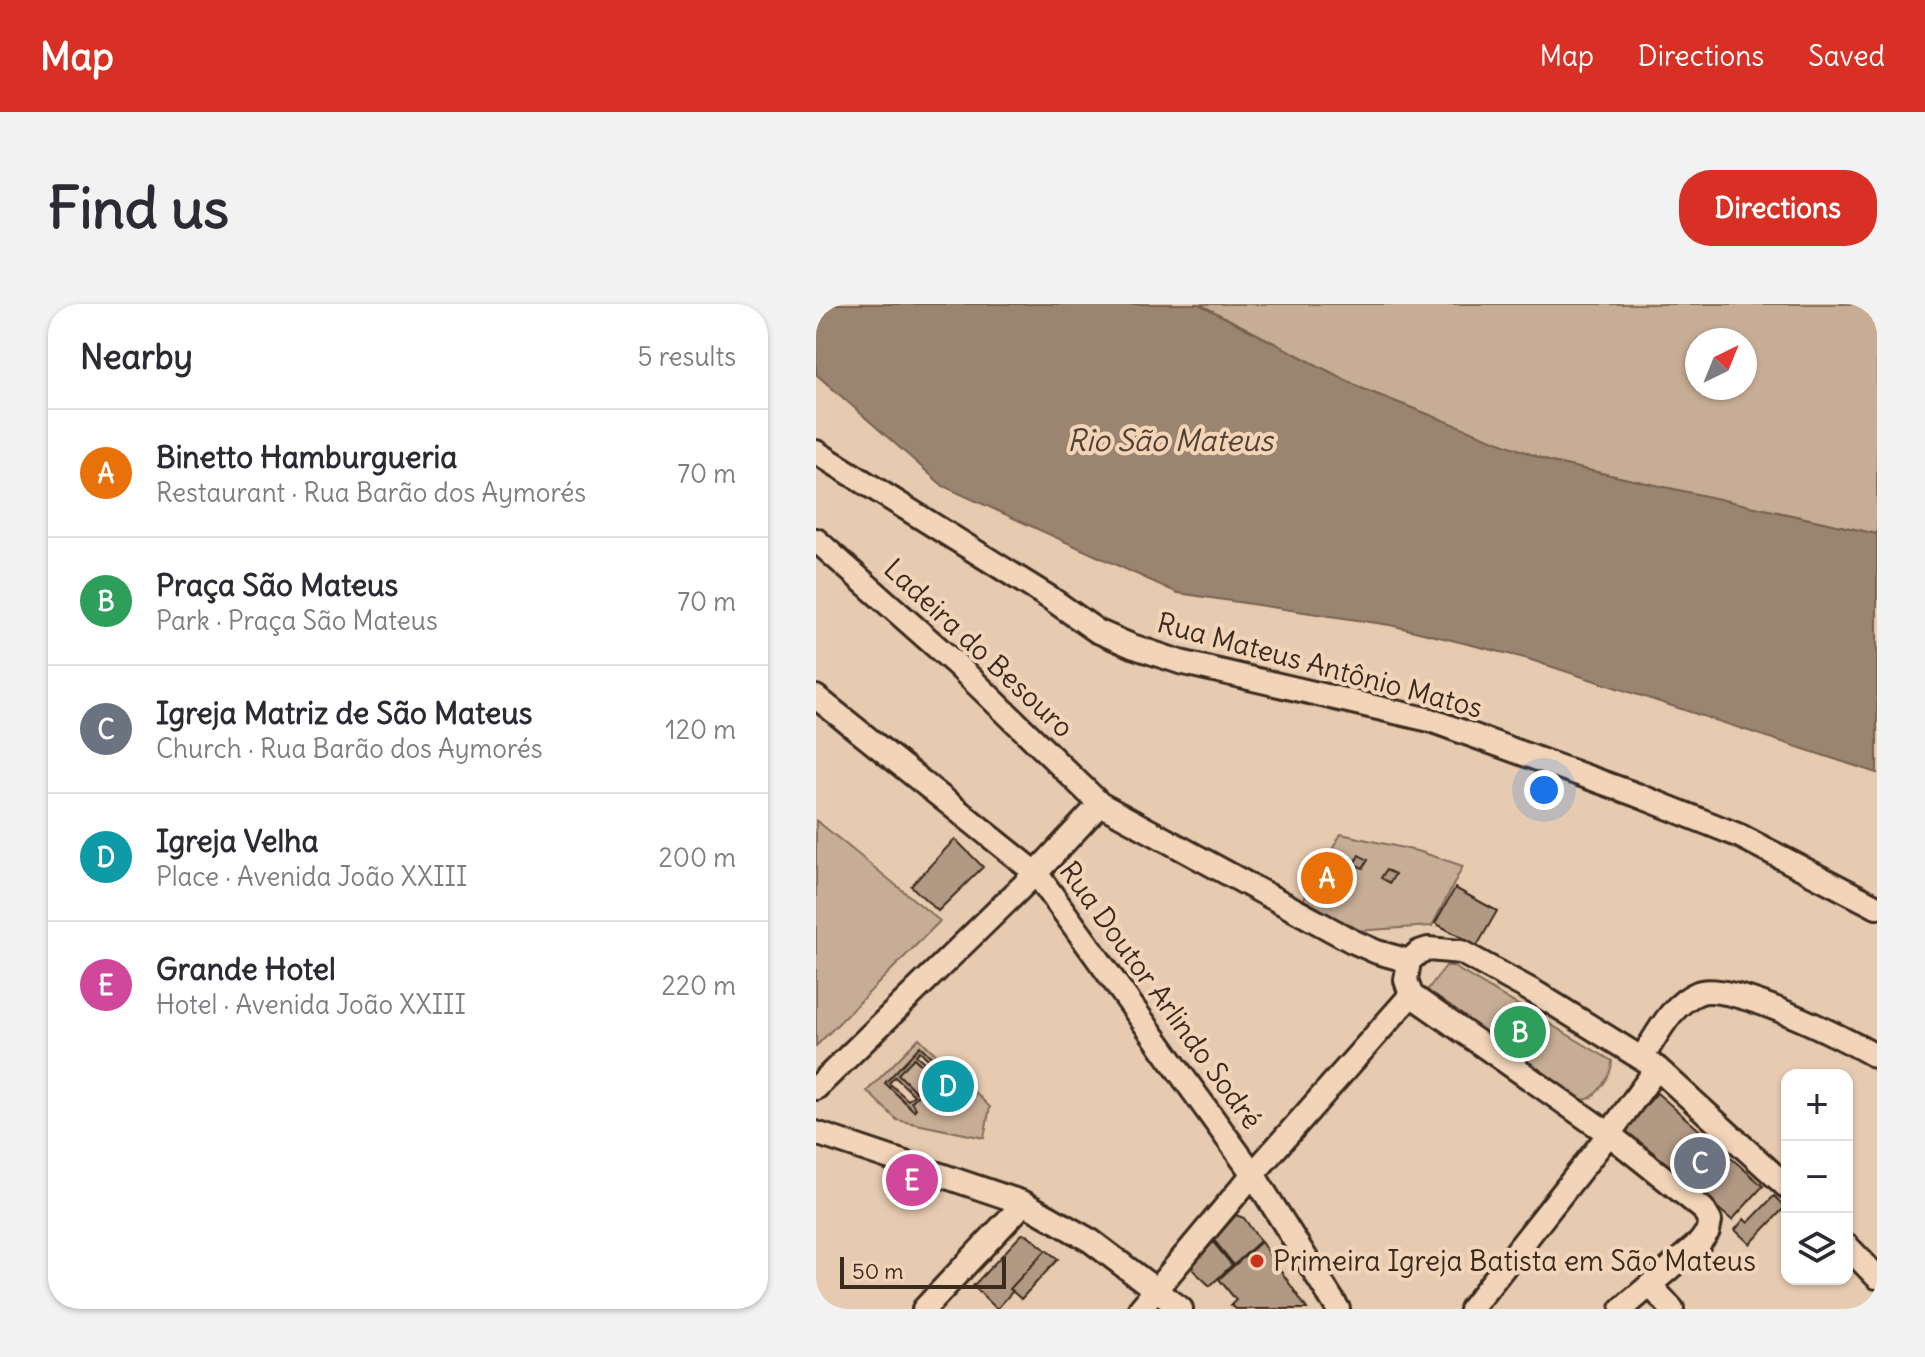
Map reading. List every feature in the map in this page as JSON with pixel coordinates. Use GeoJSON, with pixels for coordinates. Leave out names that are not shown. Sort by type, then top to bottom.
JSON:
{"type":"FeatureCollection","features":[{"type":"Feature","properties":{"kind":"street","name":"Rua Mateus Antônio Matos"},"geometry":{"type":"LineString","coordinates":[[816,452],[1050,598],[1097,631],[1180,662],[1430,720],[1740,836],[1877,907]]}},
{"type":"Feature","properties":{"kind":"street","name":"Ladeira do Besouro"},"geometry":{"type":"LineString","coordinates":[[816,540],[957,665],[1100,804],[1352,941],[1409,961]]}},
{"type":"Feature","properties":{"kind":"street","name":"Rua Doutor Arlindo Sodré"},"geometry":{"type":"LineString","coordinates":[[816,697],[1036,873],[1253,1174],[1338,1309]]}},
{"type":"Feature","properties":{"kind":"street"},"geometry":{"type":"LineString","coordinates":[[816,1088],[1036,873],[1100,804]]}},
{"type":"Feature","properties":{"kind":"street"},"geometry":{"type":"LineString","coordinates":[[1622,1309],[1700,1242],[1708,1231],[1710,1221],[1703,1209],[1609,1134],[1411,995],[1406,980],[1409,961],[1419,952],[1428,949],[1461,952],[1536,993],[1649,1063],[1781,1182]]}},
{"type":"Feature","properties":{"kind":"street"},"geometry":{"type":"LineString","coordinates":[[1471,1309],[1609,1134],[1649,1063],[1666,1020],[1684,1000],[1700,991],[1725,990],[1791,1015],[1877,1057]]}},
{"type":"Feature","properties":{"kind":"street"},"geometry":{"type":"LineString","coordinates":[[1140,1309],[1253,1174],[1411,995]]}},
{"type":"Feature","properties":{"kind":"street"},"geometry":{"type":"LineString","coordinates":[[816,1133],[1024,1203],[1091,1241],[1181,1309]]}},
{"type":"Feature","properties":{"kind":"street"},"geometry":{"type":"LineString","coordinates":[[924,1309],[1024,1203]]}},
{"type":"Feature","properties":{"kind":"street"},"geometry":{"type":"LineString","coordinates":[[1853,1252],[1877,1277]]}},
{"type":"Feature","properties":{"kind":"street"},"geometry":{"type":"LineString","coordinates":[[1650,1285],[1672,1309]]}},
{"type":"Feature","properties":{"kind":"shaded area"},"geometry":{"type":"Polygon","coordinates":[[[1199,304],[1877,304],[1877,534],[1551,462],[1363,389],[1199,304]]]}},
{"type":"Feature","properties":{"kind":"shaded area"},"geometry":{"type":"Polygon","coordinates":[[[816,820],[940,921],[816,1046],[816,820]]]}},
{"type":"Feature","properties":{"kind":"shaded area"},"geometry":{"type":"Polygon","coordinates":[[[1341,834],[1421,852],[1463,866],[1432,926],[1354,931],[1302,902],[1341,834]]]}},
{"type":"Feature","properties":{"kind":"shaded area"},"geometry":{"type":"Polygon","coordinates":[[[1446,966],[1452,966],[1612,1061],[1602,1086],[1592,1097],[1581,1100],[1439,1007],[1428,989],[1446,966]]]}},
{"type":"Feature","properties":{"kind":"shaded area"},"geometry":{"type":"Polygon","coordinates":[[[919,1038],[990,1107],[984,1138],[897,1120],[867,1091],[919,1038]],[[920,1047],[885,1083],[914,1110],[910,1103],[941,1071],[946,1076],[920,1047]]]}},
{"type":"Feature","properties":{"kind":"shaded area"},"geometry":{"type":"Polygon","coordinates":[[[914,1058],[932,1075],[916,1092],[898,1074],[914,1058]]]}},
{"type":"Feature","properties":{"kind":"water","name":"Rio São Mateus"},"geometry":{"type":"Polygon","coordinates":[[[816,304],[1199,304],[1363,389],[1551,462],[1877,534],[1877,773],[1525,658],[1390,625],[1178,593],[943,486],[816,374],[816,304]]]}},
{"type":"Feature","properties":{"kind":"building"},"geometry":{"type":"Polygon","coordinates":[[[955,839],[983,867],[938,911],[911,886],[955,839]]]}},
{"type":"Feature","properties":{"kind":"building"},"geometry":{"type":"Polygon","coordinates":[[[1330,855],[1346,864],[1324,902],[1308,893],[1330,855]]]}},
{"type":"Feature","properties":{"kind":"building"},"geometry":{"type":"Polygon","coordinates":[[[1359,855],[1368,860],[1363,868],[1354,864],[1359,855]]]}},
{"type":"Feature","properties":{"kind":"building"},"geometry":{"type":"Polygon","coordinates":[[[1386,870],[1395,874],[1390,883],[1381,878],[1386,870]]]}},
{"type":"Feature","properties":{"kind":"building"},"geometry":{"type":"Polygon","coordinates":[[[1455,888],[1497,911],[1477,946],[1435,923],[1455,888]]]}},
{"type":"Feature","properties":{"kind":"building"},"geometry":{"type":"Polygon","coordinates":[[[920,1046],[949,1074],[946,1077],[941,1071],[911,1102],[916,1108],[914,1111],[885,1083],[920,1046]],[[920,1051],[916,1055],[935,1072],[938,1069],[920,1051]],[[914,1058],[898,1074],[916,1092],[932,1075],[914,1058]],[[895,1077],[889,1083],[908,1100],[914,1095],[895,1077]]]}},
{"type":"Feature","properties":{"kind":"building"},"geometry":{"type":"Polygon","coordinates":[[[1657,1093],[1763,1186],[1732,1220],[1624,1130],[1657,1093]]]}},
{"type":"Feature","properties":{"kind":"building"},"geometry":{"type":"Polygon","coordinates":[[[1774,1196],[1781,1203],[1781,1211],[1750,1244],[1735,1230],[1744,1219],[1748,1223],[1774,1196]]]}},
{"type":"Feature","properties":{"kind":"building"},"geometry":{"type":"Polygon","coordinates":[[[1236,1215],[1244,1218],[1260,1241],[1234,1265],[1214,1240],[1236,1215]]]}},
{"type":"Feature","properties":{"kind":"building"},"geometry":{"type":"Polygon","coordinates":[[[1022,1234],[1028,1235],[1046,1250],[1010,1289],[1013,1291],[997,1309],[973,1286],[1022,1234]]]}},
{"type":"Feature","properties":{"kind":"building"},"geometry":{"type":"Polygon","coordinates":[[[1213,1242],[1232,1265],[1210,1286],[1193,1270],[1194,1263],[1213,1242]]]}},
{"type":"Feature","properties":{"kind":"building","name":"Primeira Igreja Batista em São Mateus"},"geometry":{"type":"Polygon","coordinates":[[[1261,1242],[1307,1309],[1236,1309],[1231,1305],[1236,1300],[1219,1279],[1261,1242]]]}},
{"type":"Feature","properties":{"kind":"building"},"geometry":{"type":"Polygon","coordinates":[[[1046,1250],[1058,1259],[1021,1299],[1010,1289],[1046,1250]]]}},
{"type":"Feature","properties":{"kind":"place","name":"Binetto Hamburgueria"},"geometry":{"type":"Point","coordinates":[1327,878]}},
{"type":"Feature","properties":{"kind":"place","name":"Praça São Mateus"},"geometry":{"type":"Point","coordinates":[1520,1032]}},
{"type":"Feature","properties":{"kind":"place","name":"Igreja Velha"},"geometry":{"type":"Point","coordinates":[948,1086]}},
{"type":"Feature","properties":{"kind":"place","name":"Igreja Matriz de São Mateus"},"geometry":{"type":"Point","coordinates":[1700,1163]}},
{"type":"Feature","properties":{"kind":"place","name":"Grande Hotel"},"geometry":{"type":"Point","coordinates":[912,1180]}},
{"type":"Feature","properties":{"kind":"place","name":"Primeira Igreja Batista em São Mateus"},"geometry":{"type":"Point","coordinates":[1257,1261]}}]}
